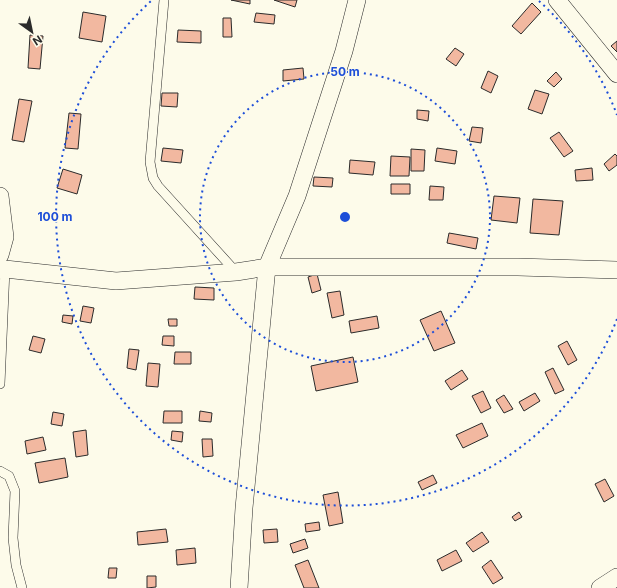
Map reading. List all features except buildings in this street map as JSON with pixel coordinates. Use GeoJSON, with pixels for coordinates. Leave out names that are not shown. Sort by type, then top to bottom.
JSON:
{"type":"FeatureCollection","features":[{"type":"Feature","properties":{"kind":"street"},"geometry":{"type":"LineString","coordinates":[[239,588],[244,508],[267,267],[297,196],[344,51],[357,0]]}},
{"type":"Feature","properties":{"kind":"street"},"geometry":{"type":"LineString","coordinates":[[557,0],[617,74]]}},
{"type":"Feature","properties":{"kind":"street"},"geometry":{"type":"LineString","coordinates":[[0,196],[5,237],[2,264],[116,280],[236,272],[267,267],[518,267],[617,270]]}},
{"type":"Feature","properties":{"kind":"street"},"geometry":{"type":"LineString","coordinates":[[600,588],[617,577]]}},
{"type":"Feature","properties":{"kind":"lane"},"geometry":{"type":"LineString","coordinates":[[164,0],[150,162],[152,178],[236,272]]}},
{"type":"Feature","properties":{"kind":"lane"},"geometry":{"type":"LineString","coordinates":[[0,384],[2,264]]}},
{"type":"Feature","properties":{"kind":"lane"},"geometry":{"type":"LineString","coordinates":[[0,471],[9,476],[15,491],[13,538],[16,565],[22,588]]}}]}
